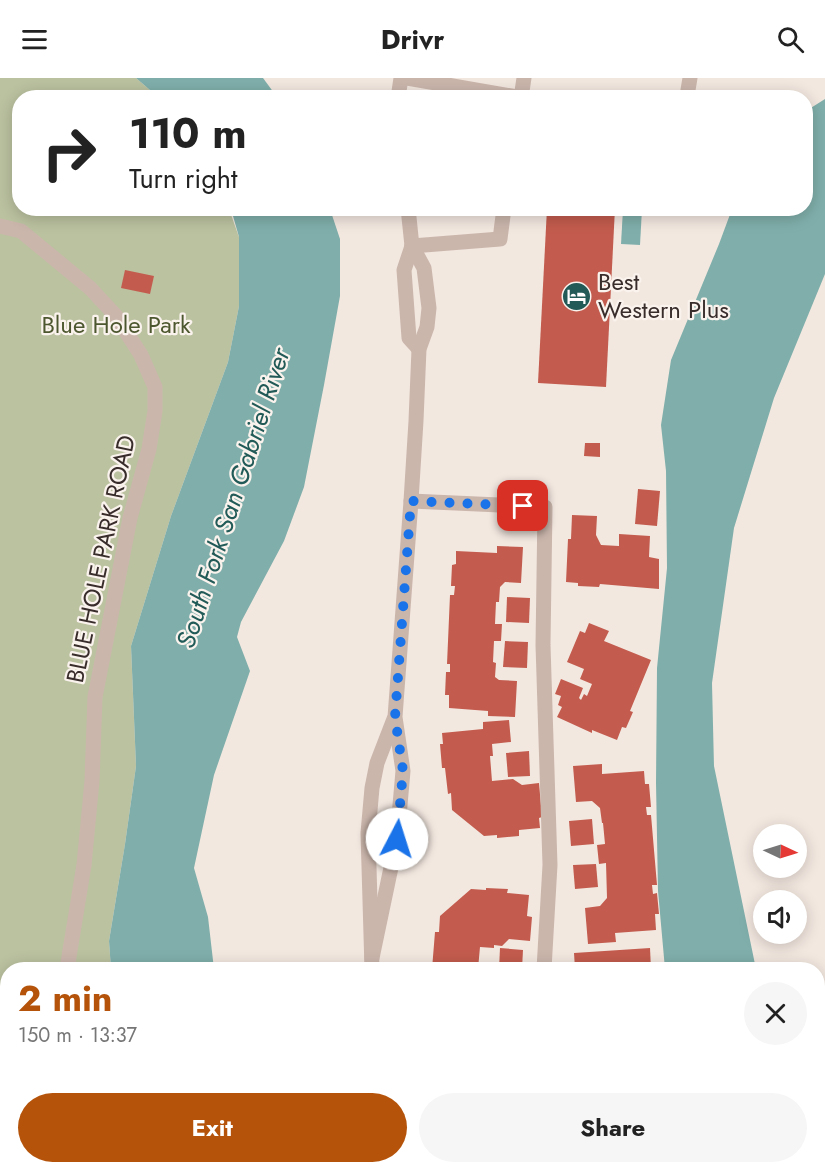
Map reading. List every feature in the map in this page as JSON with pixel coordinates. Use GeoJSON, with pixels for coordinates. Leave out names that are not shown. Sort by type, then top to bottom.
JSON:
{"type":"FeatureCollection","features":[{"type":"Feature","properties":{"kind":"street"},"geometry":{"type":"LineString","coordinates":[[407,78],[480,90]]}},
{"type":"Feature","properties":{"kind":"street"},"geometry":{"type":"LineString","coordinates":[[372,962],[397,839],[403,771],[395,717],[417,421],[419,350],[427,327],[429,308],[424,268],[412,246],[409,216]]}},
{"type":"Feature","properties":{"kind":"street"},"geometry":{"type":"LineString","coordinates":[[412,246],[500,239],[503,216]]}},
{"type":"Feature","properties":{"kind":"street","name":"BLUE HOLE PARK ROAD"},"geometry":{"type":"LineString","coordinates":[[0,226],[21,231],[90,288],[116,316],[141,355],[155,387],[155,411],[149,449],[130,518],[95,697],[92,781],[84,865],[68,962]]}},
{"type":"Feature","properties":{"kind":"street"},"geometry":{"type":"LineString","coordinates":[[412,246],[404,270],[409,338],[419,350]]}},
{"type":"Feature","properties":{"kind":"street"},"geometry":{"type":"LineString","coordinates":[[411,501],[545,507],[543,645],[550,865],[544,962]]}},
{"type":"Feature","properties":{"kind":"street"},"geometry":{"type":"LineString","coordinates":[[372,962],[368,833],[372,788],[377,763],[395,717]]}},
{"type":"Feature","properties":{"kind":"green space","name":"Blue Hole Park"},"geometry":{"type":"Polygon","coordinates":[[[0,78],[136,78],[150,90],[12,90],[12,216],[232,216],[239,237],[239,306],[228,362],[171,516],[131,646],[136,766],[109,941],[110,962],[0,962],[0,78]]]}},
{"type":"Feature","properties":{"kind":"water"},"geometry":{"type":"Polygon","coordinates":[[[136,78],[263,78],[272,90],[150,90],[136,78]]]}},
{"type":"Feature","properties":{"kind":"water"},"geometry":{"type":"Polygon","coordinates":[[[825,99],[825,274],[774,398],[734,528],[712,683],[714,766],[755,962],[664,962],[658,891],[657,668],[667,568],[666,471],[661,425],[671,360],[729,216],[813,216],[813,107],[825,99]]]}},
{"type":"Feature","properties":{"kind":"water","name":"South Fork San Gabriel River"},"geometry":{"type":"Polygon","coordinates":[[[233,216],[332,216],[340,239],[340,296],[304,487],[284,541],[241,622],[237,637],[250,671],[214,775],[194,868],[208,917],[213,962],[110,962],[109,941],[136,766],[131,646],[171,516],[228,362],[239,306],[239,237],[233,216]]]}},
{"type":"Feature","properties":{"kind":"water"},"geometry":{"type":"Polygon","coordinates":[[[623,216],[642,216],[640,245],[621,244],[623,216]]]}},
{"type":"Feature","properties":{"kind":"building","name":"Best Western Plus"},"geometry":{"type":"Polygon","coordinates":[[[547,216],[615,216],[606,387],[538,383],[547,216]]]}},
{"type":"Feature","properties":{"kind":"building"},"geometry":{"type":"Polygon","coordinates":[[[125,270],[154,276],[150,294],[121,288],[125,270]]]}},
{"type":"Feature","properties":{"kind":"building"},"geometry":{"type":"Polygon","coordinates":[[[585,443],[600,443],[600,457],[584,456],[585,443]]]}},
{"type":"Feature","properties":{"kind":"building"},"geometry":{"type":"Polygon","coordinates":[[[638,489],[660,491],[657,526],[635,524],[638,489]]]}},
{"type":"Feature","properties":{"kind":"building"},"geometry":{"type":"Polygon","coordinates":[[[572,515],[597,516],[596,535],[601,545],[619,546],[619,534],[650,536],[649,557],[659,559],[659,589],[600,584],[599,587],[578,586],[578,583],[566,582],[568,539],[571,539],[572,515]]]}},
{"type":"Feature","properties":{"kind":"building"},"geometry":{"type":"Polygon","coordinates":[[[497,546],[523,547],[521,583],[505,582],[500,587],[499,602],[496,602],[495,624],[502,624],[501,641],[494,641],[493,662],[496,663],[495,677],[499,680],[517,681],[515,717],[488,716],[488,711],[449,708],[449,695],[445,695],[446,672],[450,672],[450,664],[447,664],[450,595],[454,595],[455,586],[451,586],[452,565],[456,564],[456,551],[497,553],[497,546]]]}},
{"type":"Feature","properties":{"kind":"building"},"geometry":{"type":"Polygon","coordinates":[[[507,597],[530,598],[529,623],[506,622],[507,597]]]}},
{"type":"Feature","properties":{"kind":"building"},"geometry":{"type":"Polygon","coordinates":[[[589,623],[609,631],[604,641],[651,660],[630,711],[633,712],[626,728],[622,727],[617,740],[592,730],[592,733],[557,717],[562,707],[558,705],[561,696],[555,694],[561,679],[583,688],[579,698],[581,700],[584,694],[587,696],[592,684],[580,679],[584,669],[567,662],[580,631],[585,633],[589,623]]]}},
{"type":"Feature","properties":{"kind":"building"},"geometry":{"type":"Polygon","coordinates":[[[505,641],[528,642],[527,668],[503,667],[505,641]]]}},
{"type":"Feature","properties":{"kind":"building"},"geometry":{"type":"Polygon","coordinates":[[[509,720],[511,742],[492,744],[493,756],[490,756],[492,781],[513,779],[522,785],[539,783],[542,817],[539,818],[540,828],[519,830],[519,836],[497,838],[497,835],[484,836],[452,810],[451,793],[448,794],[445,768],[442,768],[440,744],[443,744],[442,733],[483,729],[483,722],[509,720]]]}},
{"type":"Feature","properties":{"kind":"building"},"geometry":{"type":"Polygon","coordinates":[[[529,751],[530,776],[508,777],[506,753],[529,751]]]}},
{"type":"Feature","properties":{"kind":"building"},"geometry":{"type":"Polygon","coordinates":[[[602,764],[602,774],[644,771],[645,784],[649,784],[651,807],[646,807],[647,815],[651,815],[657,885],[652,885],[653,894],[657,893],[659,914],[655,914],[656,930],[615,933],[616,942],[588,944],[585,908],[600,906],[607,898],[606,863],[599,864],[597,845],[605,844],[600,808],[592,801],[576,802],[573,766],[602,764]]]}},
{"type":"Feature","properties":{"kind":"building"},"geometry":{"type":"Polygon","coordinates":[[[592,819],[594,844],[571,846],[569,821],[592,819]]]}},
{"type":"Feature","properties":{"kind":"building"},"geometry":{"type":"Polygon","coordinates":[[[596,864],[598,887],[575,889],[573,865],[596,864]]]}},
{"type":"Feature","properties":{"kind":"building"},"geometry":{"type":"Polygon","coordinates":[[[486,888],[508,889],[507,893],[529,895],[527,916],[532,917],[530,941],[509,939],[502,946],[480,947],[479,962],[433,962],[435,932],[439,932],[440,916],[471,889],[486,890],[486,888]]]}},
{"type":"Feature","properties":{"kind":"building"},"geometry":{"type":"Polygon","coordinates":[[[500,948],[523,950],[522,962],[499,962],[500,948]]]}},
{"type":"Feature","properties":{"kind":"building"},"geometry":{"type":"Polygon","coordinates":[[[650,948],[651,962],[575,962],[574,953],[650,948]]]}},
{"type":"Feature","properties":{"kind":"place","name":"Best Western Plus"},"geometry":{"type":"Point","coordinates":[577,296]}},
{"type":"Feature","properties":{"kind":"route"},"geometry":{"type":"LineString","coordinates":[[397,839],[403,771],[395,717],[411,501],[523,506]]}}]}
